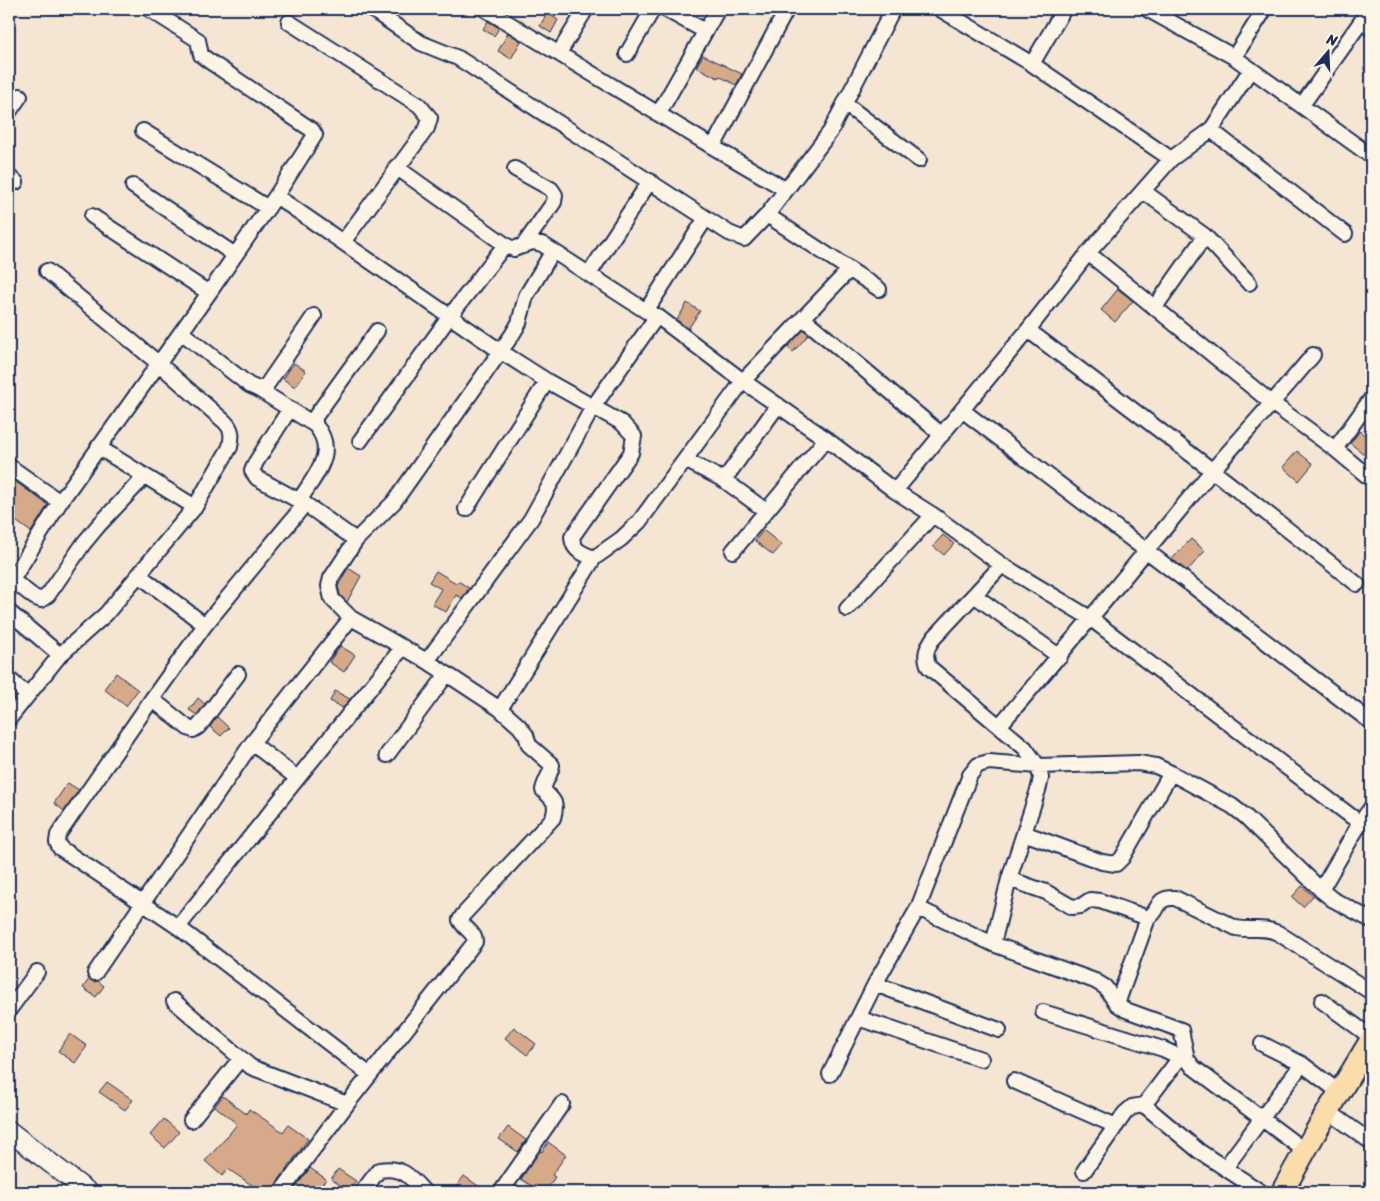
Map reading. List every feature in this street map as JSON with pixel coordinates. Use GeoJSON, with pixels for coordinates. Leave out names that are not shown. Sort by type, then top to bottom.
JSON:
{"type":"FeatureCollection","features":[{"type":"Feature","properties":{"kind":"main road"},"geometry":{"type":"LineString","coordinates":[[1282,1192],[1371,1038]]}},
{"type":"Feature","properties":{"kind":"main road"},"geometry":{"type":"LineString","coordinates":[[9,1131],[86,1192]]}},
{"type":"Feature","properties":{"kind":"street"},"geometry":{"type":"LineString","coordinates":[[145,476],[84,543],[48,595],[41,600],[10,583],[60,502],[209,293],[315,136],[312,130],[209,61],[201,54],[198,40],[149,9]]}},
{"type":"Feature","properties":{"kind":"street"},"geometry":{"type":"LineString","coordinates":[[371,9],[421,42],[458,58],[729,233],[744,239],[767,215],[830,132],[893,9]]}},
{"type":"Feature","properties":{"kind":"street"},"geometry":{"type":"LineString","coordinates":[[485,9],[785,189]]}},
{"type":"Feature","properties":{"kind":"street"},"geometry":{"type":"LineString","coordinates":[[559,53],[586,9]]}},
{"type":"Feature","properties":{"kind":"street"},"geometry":{"type":"LineString","coordinates":[[627,54],[654,9]]}},
{"type":"Feature","properties":{"kind":"street"},"geometry":{"type":"LineString","coordinates":[[665,9],[705,32]]}},
{"type":"Feature","properties":{"kind":"street"},"geometry":{"type":"LineString","coordinates":[[660,114],[718,9]]}},
{"type":"Feature","properties":{"kind":"street"},"geometry":{"type":"LineString","coordinates":[[713,147],[786,9]]}},
{"type":"Feature","properties":{"kind":"street"},"geometry":{"type":"LineString","coordinates":[[1032,64],[1064,9]]}},
{"type":"Feature","properties":{"kind":"street"},"geometry":{"type":"LineString","coordinates":[[1234,57],[1264,9]]}},
{"type":"Feature","properties":{"kind":"street"},"geometry":{"type":"LineString","coordinates":[[946,10],[1032,64],[1171,160]]}},
{"type":"Feature","properties":{"kind":"street"},"geometry":{"type":"LineString","coordinates":[[1156,11],[1234,57],[1371,156]]}},
{"type":"Feature","properties":{"kind":"street"},"geometry":{"type":"LineString","coordinates":[[1302,105],[1368,19]]}},
{"type":"Feature","properties":{"kind":"street"},"geometry":{"type":"LineString","coordinates":[[289,22],[419,105],[430,118],[426,128],[343,242]]}},
{"type":"Feature","properties":{"kind":"street"},"geometry":{"type":"LineString","coordinates":[[895,492],[1028,330],[1088,253],[1171,160],[1212,130],[1251,69]]}},
{"type":"Feature","properties":{"kind":"street"},"geometry":{"type":"LineString","coordinates":[[9,112],[20,96]]}},
{"type":"Feature","properties":{"kind":"street"},"geometry":{"type":"LineString","coordinates":[[845,104],[919,160]]}},
{"type":"Feature","properties":{"kind":"street"},"geometry":{"type":"LineString","coordinates":[[1212,130],[1345,234]]}},
{"type":"Feature","properties":{"kind":"street"},"geometry":{"type":"LineString","coordinates":[[143,131],[268,208]]}},
{"type":"Feature","properties":{"kind":"street"},"geometry":{"type":"LineString","coordinates":[[396,168],[505,245],[514,249],[532,242],[542,244],[651,313],[826,439],[895,492],[933,515],[1002,565],[1090,618],[1360,823]]}},
{"type":"Feature","properties":{"kind":"street"},"geometry":{"type":"LineString","coordinates":[[515,169],[550,189],[555,195],[554,202],[523,246]]}},
{"type":"Feature","properties":{"kind":"street"},"geometry":{"type":"LineString","coordinates":[[589,274],[650,181]]}},
{"type":"Feature","properties":{"kind":"street"},"geometry":{"type":"LineString","coordinates":[[133,186],[235,255]]}},
{"type":"Feature","properties":{"kind":"street"},"geometry":{"type":"LineString","coordinates":[[1143,191],[1205,236],[1249,283]]}},
{"type":"Feature","properties":{"kind":"street"},"geometry":{"type":"LineString","coordinates":[[276,196],[500,351],[547,381],[622,423],[634,436],[631,453],[572,538],[572,544],[576,550],[594,558]]}},
{"type":"Feature","properties":{"kind":"street"},"geometry":{"type":"LineString","coordinates":[[767,215],[879,289]]}},
{"type":"Feature","properties":{"kind":"street"},"geometry":{"type":"LineString","coordinates":[[92,216],[209,293]]}},
{"type":"Feature","properties":{"kind":"street"},"geometry":{"type":"LineString","coordinates":[[427,661],[531,519],[593,407],[651,313],[706,218]]}},
{"type":"Feature","properties":{"kind":"street"},"geometry":{"type":"LineString","coordinates":[[1155,308],[1205,236]]}},
{"type":"Feature","properties":{"kind":"street"},"geometry":{"type":"LineString","coordinates":[[360,441],[450,316],[505,245]]}},
{"type":"Feature","properties":{"kind":"street"},"geometry":{"type":"LineString","coordinates":[[281,1192],[347,1104],[475,942],[474,935],[462,926],[460,920],[553,818],[556,810],[555,802],[543,790],[545,781],[551,773],[552,765],[529,745],[526,735],[519,726],[500,709],[427,661],[351,618],[332,599],[329,586],[331,578],[356,540],[394,502],[519,323],[526,296],[553,251]]}},
{"type":"Feature","properties":{"kind":"street"},"geometry":{"type":"LineString","coordinates":[[1088,253],[1273,404],[1335,449],[1371,479]]}},
{"type":"Feature","properties":{"kind":"street"},"geometry":{"type":"LineString","coordinates":[[500,709],[594,558],[621,539],[639,522],[744,381],[849,270]]}},
{"type":"Feature","properties":{"kind":"street"},"geometry":{"type":"LineString","coordinates":[[9,719],[60,655],[106,614],[196,507],[230,447],[232,437],[231,429],[158,363],[47,271]]}},
{"type":"Feature","properties":{"kind":"street"},"geometry":{"type":"LineString","coordinates":[[258,389],[266,386],[314,316]]}},
{"type":"Feature","properties":{"kind":"street"},"geometry":{"type":"LineString","coordinates":[[803,318],[942,435]]}},
{"type":"Feature","properties":{"kind":"street"},"geometry":{"type":"LineString","coordinates":[[1028,330],[1357,584]]}},
{"type":"Feature","properties":{"kind":"street"},"geometry":{"type":"LineString","coordinates":[[315,425],[315,417],[319,409],[376,331]]}},
{"type":"Feature","properties":{"kind":"street"},"geometry":{"type":"LineString","coordinates":[[181,332],[249,385],[315,425],[321,432],[325,442],[325,452],[302,502],[205,625],[58,835],[56,842],[60,848],[178,927],[370,1075]]}},
{"type":"Feature","properties":{"kind":"street"},"geometry":{"type":"LineString","coordinates":[[1000,725],[1060,657],[1090,618],[1213,471],[1273,404],[1313,355]]}},
{"type":"Feature","properties":{"kind":"street"},"geometry":{"type":"LineString","coordinates":[[466,508],[547,381]]}},
{"type":"Feature","properties":{"kind":"street"},"geometry":{"type":"LineString","coordinates":[[1335,449],[1371,399]]}},
{"type":"Feature","properties":{"kind":"street"},"geometry":{"type":"LineString","coordinates":[[724,480],[778,405]]}},
{"type":"Feature","properties":{"kind":"street"},"geometry":{"type":"LineString","coordinates":[[289,410],[252,471],[256,478],[302,502],[356,540]]}},
{"type":"Feature","properties":{"kind":"street"},"geometry":{"type":"LineString","coordinates":[[962,410],[1371,722]]}},
{"type":"Feature","properties":{"kind":"street"},"geometry":{"type":"LineString","coordinates":[[733,551],[826,439]]}},
{"type":"Feature","properties":{"kind":"street"},"geometry":{"type":"LineString","coordinates":[[98,447],[196,507]]}},
{"type":"Feature","properties":{"kind":"street"},"geometry":{"type":"LineString","coordinates":[[684,460],[724,480],[766,511]]}},
{"type":"Feature","properties":{"kind":"street"},"geometry":{"type":"LineString","coordinates":[[9,466],[60,502]]}},
{"type":"Feature","properties":{"kind":"street"},"geometry":{"type":"LineString","coordinates":[[847,609],[933,515]]}},
{"type":"Feature","properties":{"kind":"street"},"geometry":{"type":"LineString","coordinates":[[993,944],[1009,879],[1041,778],[1038,766],[1025,748],[929,667],[925,658],[932,640],[1002,565]]}},
{"type":"Feature","properties":{"kind":"street"},"geometry":{"type":"LineString","coordinates":[[138,575],[205,625]]}},
{"type":"Feature","properties":{"kind":"street"},"geometry":{"type":"LineString","coordinates":[[974,594],[1060,657]]}},
{"type":"Feature","properties":{"kind":"street"},"geometry":{"type":"LineString","coordinates":[[9,612],[60,655]]}},
{"type":"Feature","properties":{"kind":"street"},"geometry":{"type":"LineString","coordinates":[[95,973],[252,743],[351,618]]}},
{"type":"Feature","properties":{"kind":"street"},"geometry":{"type":"LineString","coordinates":[[178,927],[403,647]]}},
{"type":"Feature","properties":{"kind":"street"},"geometry":{"type":"LineString","coordinates":[[152,699],[192,730],[198,728],[203,722],[238,674]]}},
{"type":"Feature","properties":{"kind":"street"},"geometry":{"type":"LineString","coordinates":[[387,755],[447,674]]}},
{"type":"Feature","properties":{"kind":"street"},"geometry":{"type":"LineString","coordinates":[[9,678],[28,695]]}},
{"type":"Feature","properties":{"kind":"street"},"geometry":{"type":"LineString","coordinates":[[252,743],[297,778]]}},
{"type":"Feature","properties":{"kind":"street"},"geometry":{"type":"LineString","coordinates":[[830,1074],[875,984],[918,908],[970,775],[978,764],[989,762],[1038,766],[1138,763],[1156,766],[1232,806],[1245,816],[1321,890],[1332,899],[1371,920]]}},
{"type":"Feature","properties":{"kind":"street"},"geometry":{"type":"LineString","coordinates":[[1024,833],[1102,862],[1116,864],[1122,858],[1171,773]]}},
{"type":"Feature","properties":{"kind":"street"},"geometry":{"type":"LineString","coordinates":[[1321,890],[1360,823],[1371,808]]}},
{"type":"Feature","properties":{"kind":"street"},"geometry":{"type":"LineString","coordinates":[[1009,879],[1046,892],[1072,906],[1081,906],[1090,900],[1100,900],[1148,918]]}},
{"type":"Feature","properties":{"kind":"street"},"geometry":{"type":"LineString","coordinates":[[1117,1004],[1148,918],[1153,915],[1156,907],[1166,898],[1175,898],[1236,928],[1247,930],[1259,928],[1278,933],[1371,992]]}},
{"type":"Feature","properties":{"kind":"street"},"geometry":{"type":"LineString","coordinates":[[918,908],[993,944],[1095,981],[1105,987],[1117,1004],[1126,1010],[1181,1030],[1182,1054],[1144,1105],[1132,1107],[1084,1170]]}},
{"type":"Feature","properties":{"kind":"street"},"geometry":{"type":"LineString","coordinates":[[9,1010],[37,972]]}},
{"type":"Feature","properties":{"kind":"street"},"geometry":{"type":"LineString","coordinates":[[875,984],[999,1030]]}},
{"type":"Feature","properties":{"kind":"street"},"geometry":{"type":"LineString","coordinates":[[174,1001],[251,1067],[347,1104]]}},
{"type":"Feature","properties":{"kind":"street"},"geometry":{"type":"LineString","coordinates":[[1322,1001],[1371,1038]]}},
{"type":"Feature","properties":{"kind":"street"},"geometry":{"type":"LineString","coordinates":[[1043,1012],[1182,1054],[1194,1067],[1305,1151]]}},
{"type":"Feature","properties":{"kind":"street"},"geometry":{"type":"LineString","coordinates":[[858,1018],[981,1059]]}},
{"type":"Feature","properties":{"kind":"street"},"geometry":{"type":"LineString","coordinates":[[1262,1044],[1302,1064],[1339,1092]]}},
{"type":"Feature","properties":{"kind":"street"},"geometry":{"type":"LineString","coordinates":[[191,1120],[241,1058]]}},
{"type":"Feature","properties":{"kind":"street"},"geometry":{"type":"LineString","coordinates":[[1225,1168],[1302,1064]]}},
{"type":"Feature","properties":{"kind":"street"},"geometry":{"type":"LineString","coordinates":[[1014,1081],[1116,1126]]}},
{"type":"Feature","properties":{"kind":"street"},"geometry":{"type":"LineString","coordinates":[[501,1192],[562,1104]]}},
{"type":"Feature","properties":{"kind":"street"},"geometry":{"type":"LineString","coordinates":[[1144,1105],[1199,1151],[1261,1192]]}},
{"type":"Feature","properties":{"kind":"street"},"geometry":{"type":"LineString","coordinates":[[1328,1111],[1371,1142]]}},
{"type":"Feature","properties":{"kind":"street"},"geometry":{"type":"LineString","coordinates":[[362,1192],[379,1170],[390,1168],[407,1174],[424,1192]]}},
{"type":"Feature","properties":{"kind":"building"},"geometry":{"type":"Polygon","coordinates":[[[547,13],[558,20],[551,33],[540,26],[547,13]]]}},
{"type":"Feature","properties":{"kind":"building"},"geometry":{"type":"Polygon","coordinates":[[[488,21],[499,28],[494,36],[483,29],[488,21]]]}},
{"type":"Feature","properties":{"kind":"building"},"geometry":{"type":"Polygon","coordinates":[[[508,33],[521,41],[511,59],[498,51],[508,33]]]}},
{"type":"Feature","properties":{"kind":"building"},"geometry":{"type":"Polygon","coordinates":[[[703,55],[742,74],[736,85],[696,67],[703,55]]]}},
{"type":"Feature","properties":{"kind":"building"},"geometry":{"type":"Polygon","coordinates":[[[1118,289],[1133,301],[1115,322],[1101,310],[1118,289]]]}},
{"type":"Feature","properties":{"kind":"building"},"geometry":{"type":"Polygon","coordinates":[[[687,303],[700,311],[688,329],[677,320],[687,303]]]}},
{"type":"Feature","properties":{"kind":"building"},"geometry":{"type":"Polygon","coordinates":[[[804,330],[809,334],[793,352],[787,347],[804,330]]]}},
{"type":"Feature","properties":{"kind":"building"},"geometry":{"type":"Polygon","coordinates":[[[294,363],[306,371],[295,387],[283,379],[294,363]]]}},
{"type":"Feature","properties":{"kind":"building"},"geometry":{"type":"Polygon","coordinates":[[[1360,431],[1371,441],[1371,448],[1365,455],[1350,443],[1360,431]]]}},
{"type":"Feature","properties":{"kind":"building"},"geometry":{"type":"Polygon","coordinates":[[[1297,451],[1313,464],[1299,481],[1283,467],[1297,451]]]}},
{"type":"Feature","properties":{"kind":"building"},"geometry":{"type":"Polygon","coordinates":[[[9,477],[48,505],[31,532],[9,516],[9,477]]]}},
{"type":"Feature","properties":{"kind":"building"},"geometry":{"type":"Polygon","coordinates":[[[763,530],[782,545],[773,555],[755,541],[763,530]]]}},
{"type":"Feature","properties":{"kind":"building"},"geometry":{"type":"Polygon","coordinates":[[[943,535],[954,544],[944,555],[933,546],[943,535]]]}},
{"type":"Feature","properties":{"kind":"building"},"geometry":{"type":"Polygon","coordinates":[[[1191,539],[1205,551],[1187,571],[1172,559],[1191,539]]]}},
{"type":"Feature","properties":{"kind":"building"},"geometry":{"type":"Polygon","coordinates":[[[348,568],[361,576],[347,602],[340,595],[338,586],[348,568]]]}},
{"type":"Feature","properties":{"kind":"building"},"geometry":{"type":"Polygon","coordinates":[[[436,571],[456,583],[458,581],[469,588],[462,598],[456,595],[446,612],[432,604],[441,589],[429,582],[436,571]]]}},
{"type":"Feature","properties":{"kind":"building"},"geometry":{"type":"Polygon","coordinates":[[[340,646],[355,655],[344,672],[329,662],[340,646]]]}},
{"type":"Feature","properties":{"kind":"building"},"geometry":{"type":"Polygon","coordinates":[[[116,673],[138,690],[126,706],[104,689],[116,673]]]}},
{"type":"Feature","properties":{"kind":"building"},"geometry":{"type":"Polygon","coordinates":[[[335,691],[350,699],[343,708],[330,701],[335,691]]]}},
{"type":"Feature","properties":{"kind":"building"},"geometry":{"type":"Polygon","coordinates":[[[198,698],[205,704],[197,715],[189,710],[198,698]]]}},
{"type":"Feature","properties":{"kind":"building"},"geometry":{"type":"Polygon","coordinates":[[[217,717],[229,728],[221,736],[210,727],[217,717]]]}},
{"type":"Feature","properties":{"kind":"building"},"geometry":{"type":"Polygon","coordinates":[[[68,783],[79,790],[64,811],[54,803],[68,783]]]}},
{"type":"Feature","properties":{"kind":"building"},"geometry":{"type":"Polygon","coordinates":[[[1302,886],[1313,896],[1303,907],[1292,897],[1302,886]]]}},
{"type":"Feature","properties":{"kind":"building"},"geometry":{"type":"Polygon","coordinates":[[[89,979],[94,982],[98,981],[104,986],[96,997],[83,988],[89,979]]]}},
{"type":"Feature","properties":{"kind":"building"},"geometry":{"type":"Polygon","coordinates":[[[514,1027],[536,1044],[527,1055],[505,1038],[514,1027]]]}},
{"type":"Feature","properties":{"kind":"building"},"geometry":{"type":"Polygon","coordinates":[[[70,1034],[87,1046],[75,1063],[58,1051],[70,1034]]]}},
{"type":"Feature","properties":{"kind":"building"},"geometry":{"type":"Polygon","coordinates":[[[107,1082],[133,1100],[125,1110],[99,1092],[107,1082]]]}},
{"type":"Feature","properties":{"kind":"building"},"geometry":{"type":"Polygon","coordinates":[[[223,1096],[246,1114],[249,1109],[283,1132],[288,1125],[308,1139],[272,1192],[262,1192],[228,1169],[222,1176],[205,1161],[237,1124],[215,1106],[223,1096]]]}},
{"type":"Feature","properties":{"kind":"building"},"geometry":{"type":"Polygon","coordinates":[[[164,1119],[179,1132],[165,1148],[150,1135],[164,1119]]]}},
{"type":"Feature","properties":{"kind":"building"},"geometry":{"type":"Polygon","coordinates":[[[508,1127],[526,1140],[518,1152],[499,1139],[508,1127]]]}},
{"type":"Feature","properties":{"kind":"building"},"geometry":{"type":"Polygon","coordinates":[[[548,1142],[566,1155],[552,1175],[555,1177],[545,1192],[541,1192],[521,1179],[548,1142]]]}},
{"type":"Feature","properties":{"kind":"building"},"geometry":{"type":"Polygon","coordinates":[[[310,1168],[326,1179],[317,1192],[292,1192],[310,1168]]]}},
{"type":"Feature","properties":{"kind":"building"},"geometry":{"type":"Polygon","coordinates":[[[338,1169],[356,1181],[349,1191],[331,1179],[338,1169]]]}},
{"type":"Feature","properties":{"kind":"building"},"geometry":{"type":"Polygon","coordinates":[[[464,1176],[487,1192],[452,1192],[464,1176]]]}}]}
